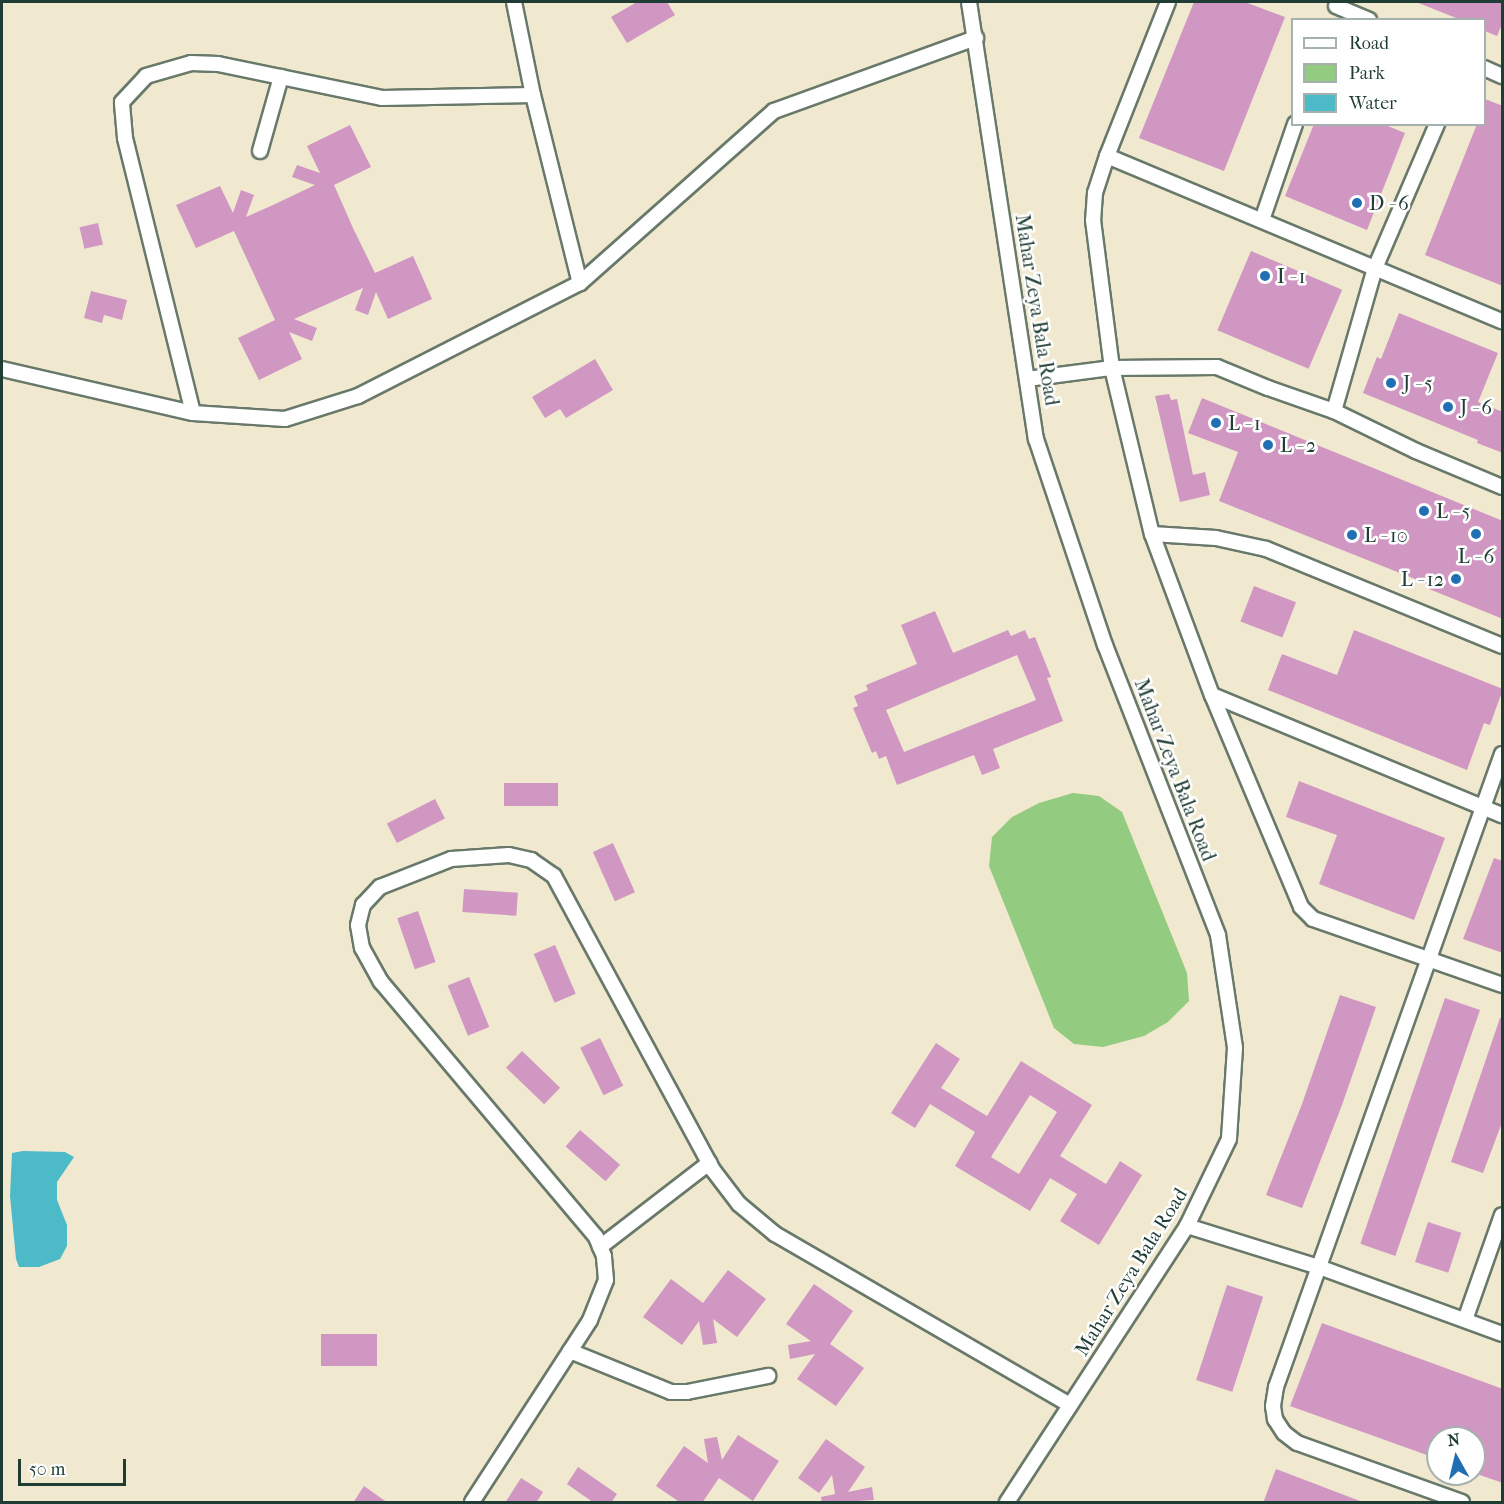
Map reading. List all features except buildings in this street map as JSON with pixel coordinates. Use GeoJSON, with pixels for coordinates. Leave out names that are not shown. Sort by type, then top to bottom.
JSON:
{"type":"FeatureCollection","features":[{"type":"Feature","properties":{"kind":"street"},"geometry":{"type":"LineString","coordinates":[[514,2],[533,95],[580,283]]}},
{"type":"Feature","properties":{"kind":"street","name":"Mahar Zeya Bala Road"},"geometry":{"type":"LineString","coordinates":[[969,2],[1036,439],[1106,645],[1218,935],[1235,1048],[1229,1139],[1187,1226],[1007,1503]]}},
{"type":"Feature","properties":{"kind":"street"},"geometry":{"type":"LineString","coordinates":[[1168,2],[1107,156],[1095,193],[1093,220],[1112,368],[1152,534],[1212,695],[1300,907],[1313,919],[1503,985]]}},
{"type":"Feature","properties":{"kind":"street"},"geometry":{"type":"LineString","coordinates":[[1337,4],[1365,18]]}},
{"type":"Feature","properties":{"kind":"street"},"geometry":{"type":"LineString","coordinates":[[2,369],[193,412],[285,419],[358,396],[580,283],[774,111],[976,38]]}},
{"type":"Feature","properties":{"kind":"street"},"geometry":{"type":"LineString","coordinates":[[193,412],[125,138],[122,102],[146,76],[191,63],[218,64],[382,98],[533,95]]}},
{"type":"Feature","properties":{"kind":"street"},"geometry":{"type":"LineString","coordinates":[[1486,68],[1503,75]]}},
{"type":"Feature","properties":{"kind":"street"},"geometry":{"type":"LineString","coordinates":[[260,151],[281,77]]}},
{"type":"Feature","properties":{"kind":"street"},"geometry":{"type":"LineString","coordinates":[[1262,220],[1294,126]]}},
{"type":"Feature","properties":{"kind":"street"},"geometry":{"type":"LineString","coordinates":[[1334,411],[1375,268],[1436,126]]}},
{"type":"Feature","properties":{"kind":"street"},"geometry":{"type":"LineString","coordinates":[[1107,156],[1503,321]]}},
{"type":"Feature","properties":{"kind":"street"},"geometry":{"type":"LineString","coordinates":[[1027,379],[1112,368],[1217,367],[1334,411],[1416,451],[1503,487]]}},
{"type":"Feature","properties":{"kind":"street"},"geometry":{"type":"LineString","coordinates":[[1152,534],[1216,538],[1266,549],[1503,646]]}},
{"type":"Feature","properties":{"kind":"street"},"geometry":{"type":"LineString","coordinates":[[1212,695],[1503,815]]}},
{"type":"Feature","properties":{"kind":"street"},"geometry":{"type":"LineString","coordinates":[[1462,1503],[1297,1443],[1284,1433],[1275,1419],[1276,1387],[1503,754]]}},
{"type":"Feature","properties":{"kind":"street"},"geometry":{"type":"LineString","coordinates":[[472,1503],[590,1320],[606,1280],[604,1256],[596,1237],[381,982],[362,948],[358,925],[363,905],[380,886],[451,859],[509,855],[531,860],[554,876],[709,1163],[739,1204],[775,1234],[1070,1405]]}},
{"type":"Feature","properties":{"kind":"street"},"geometry":{"type":"LineString","coordinates":[[600,1247],[709,1163]]}},
{"type":"Feature","properties":{"kind":"street"},"geometry":{"type":"LineString","coordinates":[[1466,1320],[1503,1215]]}},
{"type":"Feature","properties":{"kind":"street"},"geometry":{"type":"LineString","coordinates":[[1187,1226],[1319,1267],[1503,1334]]}},
{"type":"Feature","properties":{"kind":"street"},"geometry":{"type":"LineString","coordinates":[[570,1351],[671,1392],[687,1392],[768,1376]]}},
{"type":"Feature","properties":{"kind":"green space"},"geometry":{"type":"Polygon","coordinates":[[[1073,793],[1099,796],[1122,812],[1187,973],[1189,1001],[1168,1022],[1144,1036],[1103,1047],[1074,1044],[1054,1028],[989,866],[992,837],[1012,817],[1039,803],[1073,793]]]}},
{"type":"Feature","properties":{"kind":"water"},"geometry":{"type":"Polygon","coordinates":[[[65,1152],[74,1157],[57,1182],[57,1200],[67,1225],[67,1246],[60,1259],[39,1267],[19,1267],[16,1259],[10,1196],[12,1153],[65,1152]]]}},
{"type":"Feature","properties":{"kind":"place","name":"D - 6"},"geometry":{"type":"Point","coordinates":[1357,203]}},
{"type":"Feature","properties":{"kind":"place","name":"I - 1"},"geometry":{"type":"Point","coordinates":[1265,276]}},
{"type":"Feature","properties":{"kind":"place","name":"J - 5"},"geometry":{"type":"Point","coordinates":[1391,383]}},
{"type":"Feature","properties":{"kind":"place","name":"J - 6"},"geometry":{"type":"Point","coordinates":[1448,407]}},
{"type":"Feature","properties":{"kind":"place","name":"L - 1"},"geometry":{"type":"Point","coordinates":[1216,423]}},
{"type":"Feature","properties":{"kind":"place","name":"L - 2"},"geometry":{"type":"Point","coordinates":[1268,445]}},
{"type":"Feature","properties":{"kind":"place","name":"L - 5"},"geometry":{"type":"Point","coordinates":[1424,511]}},
{"type":"Feature","properties":{"kind":"place","name":"L - 6"},"geometry":{"type":"Point","coordinates":[1476,534]}},
{"type":"Feature","properties":{"kind":"place","name":"L - 10"},"geometry":{"type":"Point","coordinates":[1352,535]}},
{"type":"Feature","properties":{"kind":"place","name":"L - 12"},"geometry":{"type":"Point","coordinates":[1456,579]}}]}
